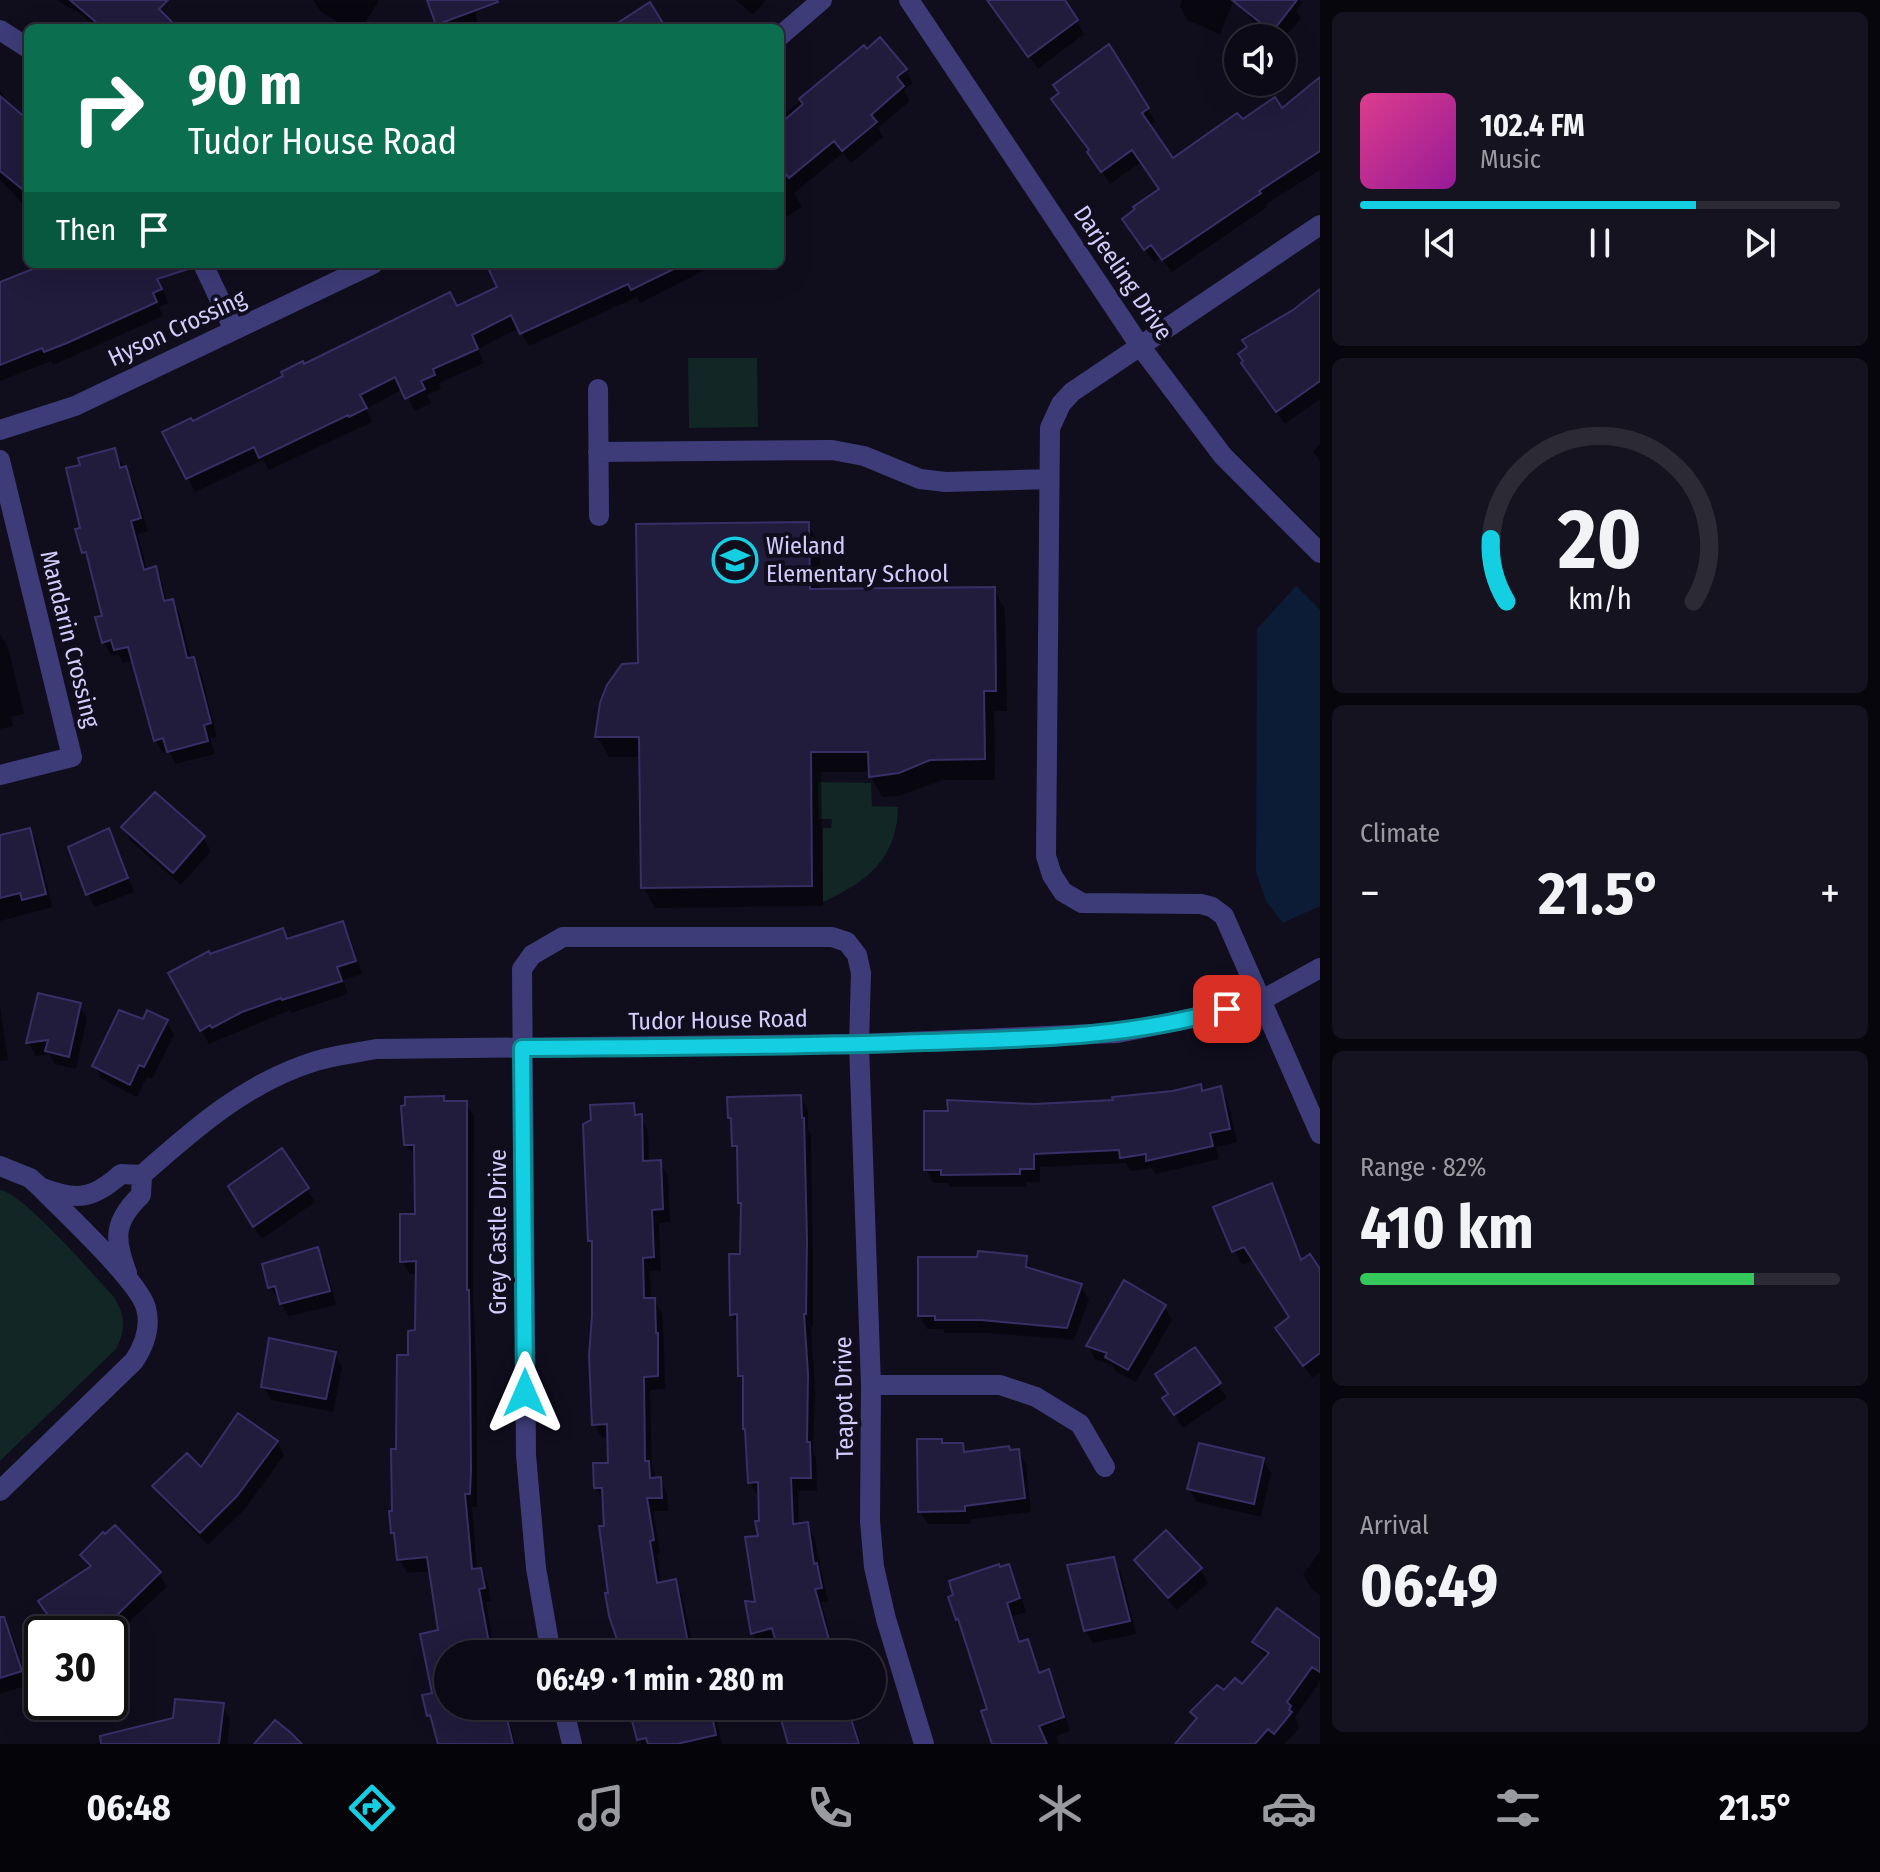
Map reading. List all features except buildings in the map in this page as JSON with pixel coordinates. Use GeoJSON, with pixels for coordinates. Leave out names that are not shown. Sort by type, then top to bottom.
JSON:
{"type":"FeatureCollection","features":[{"type":"Feature","properties":{"kind":"street"},"geometry":{"type":"LineString","coordinates":[[784,33],[822,0]]}},
{"type":"Feature","properties":{"kind":"street","name":"Darjeeling Drive"},"geometry":{"type":"LineString","coordinates":[[909,0],[1140,346],[1223,456],[1320,553]]}},
{"type":"Feature","properties":{"kind":"street"},"geometry":{"type":"LineString","coordinates":[[0,30],[24,45]]}},
{"type":"Feature","properties":{"kind":"street"},"geometry":{"type":"LineString","coordinates":[[1320,225],[1072,392],[1061,404],[1050,428],[1046,856],[1052,875],[1063,892],[1082,903],[1194,904],[1212,907],[1224,916],[1320,1134]]}},
{"type":"Feature","properties":{"kind":"street"},"geometry":{"type":"LineString","coordinates":[[205,268],[234,330]]}},
{"type":"Feature","properties":{"kind":"street","name":"Hyson Crossing"},"geometry":{"type":"LineString","coordinates":[[0,430],[75,406],[365,268]]}},
{"type":"Feature","properties":{"kind":"street"},"geometry":{"type":"LineString","coordinates":[[598,389],[599,516]]}},
{"type":"Feature","properties":{"kind":"street"},"geometry":{"type":"LineString","coordinates":[[598,452],[832,450],[864,456],[920,479],[946,482],[1049,479]]}},
{"type":"Feature","properties":{"kind":"street","name":"Mandarin Crossing"},"geometry":{"type":"LineString","coordinates":[[0,460],[72,757],[0,775]]}},
{"type":"Feature","properties":{"kind":"street","name":"Teapot Drive"},"geometry":{"type":"LineString","coordinates":[[522,1048],[522,969],[532,955],[563,937],[832,937],[847,942],[857,955],[861,973],[859,1044],[871,1385],[870,1521],[874,1567],[886,1619],[924,1744]]}},
{"type":"Feature","properties":{"kind":"street","name":"Tudor House Road"},"geometry":{"type":"LineString","coordinates":[[40,1187],[65,1197],[89,1196],[106,1188],[121,1174],[142,1175],[199,1124],[231,1101],[315,1061],[376,1049],[859,1044],[1118,1033],[1208,1015],[1262,1000],[1320,968]]}},
{"type":"Feature","properties":{"kind":"street","name":"Grey Castle Drive"},"geometry":{"type":"LineString","coordinates":[[522,1048],[526,1455],[536,1568],[549,1640]]}},
{"type":"Feature","properties":{"kind":"street","name":"Tudor House Road"},"geometry":{"type":"LineString","coordinates":[[0,1166],[30,1178],[129,1280]]}},
{"type":"Feature","properties":{"kind":"street","name":"Tudor House Road"},"geometry":{"type":"LineString","coordinates":[[0,1491],[134,1361],[144,1345],[146,1309],[129,1280],[118,1251],[118,1228],[126,1210],[141,1195],[142,1175]]}},
{"type":"Feature","properties":{"kind":"street"},"geometry":{"type":"LineString","coordinates":[[871,1385],[1000,1385],[1036,1397],[1080,1424],[1105,1467]]}},
{"type":"Feature","properties":{"kind":"street"},"geometry":{"type":"LineString","coordinates":[[566,1720],[572,1744]]}},
{"type":"Feature","properties":{"kind":"green space"},"geometry":{"type":"Polygon","coordinates":[[[688,358],[757,358],[758,427],[689,428],[688,358]]]}},
{"type":"Feature","properties":{"kind":"green space"},"geometry":{"type":"Polygon","coordinates":[[[818,782],[871,783],[872,806],[898,807],[892,841],[877,866],[853,886],[823,902],[823,828],[831,828],[832,819],[819,819],[818,782]]]}},
{"type":"Feature","properties":{"kind":"green space"},"geometry":{"type":"Polygon","coordinates":[[[0,1190],[25,1205],[75,1255],[114,1297],[123,1322],[117,1348],[0,1461],[0,1190]]]}},
{"type":"Feature","properties":{"kind":"water"},"geometry":{"type":"Polygon","coordinates":[[[1296,586],[1320,610],[1320,906],[1283,923],[1266,901],[1256,871],[1257,629],[1296,586]]]}},
{"type":"Feature","properties":{"kind":"place","name":"Wieland Elementary School"},"geometry":{"type":"Point","coordinates":[735,560]}},
{"type":"Feature","properties":{"kind":"route"},"geometry":{"type":"LineString","coordinates":[[525,1393],[522,1048],[859,1044],[1045,1038],[1118,1033],[1227,1009]]}}]}
